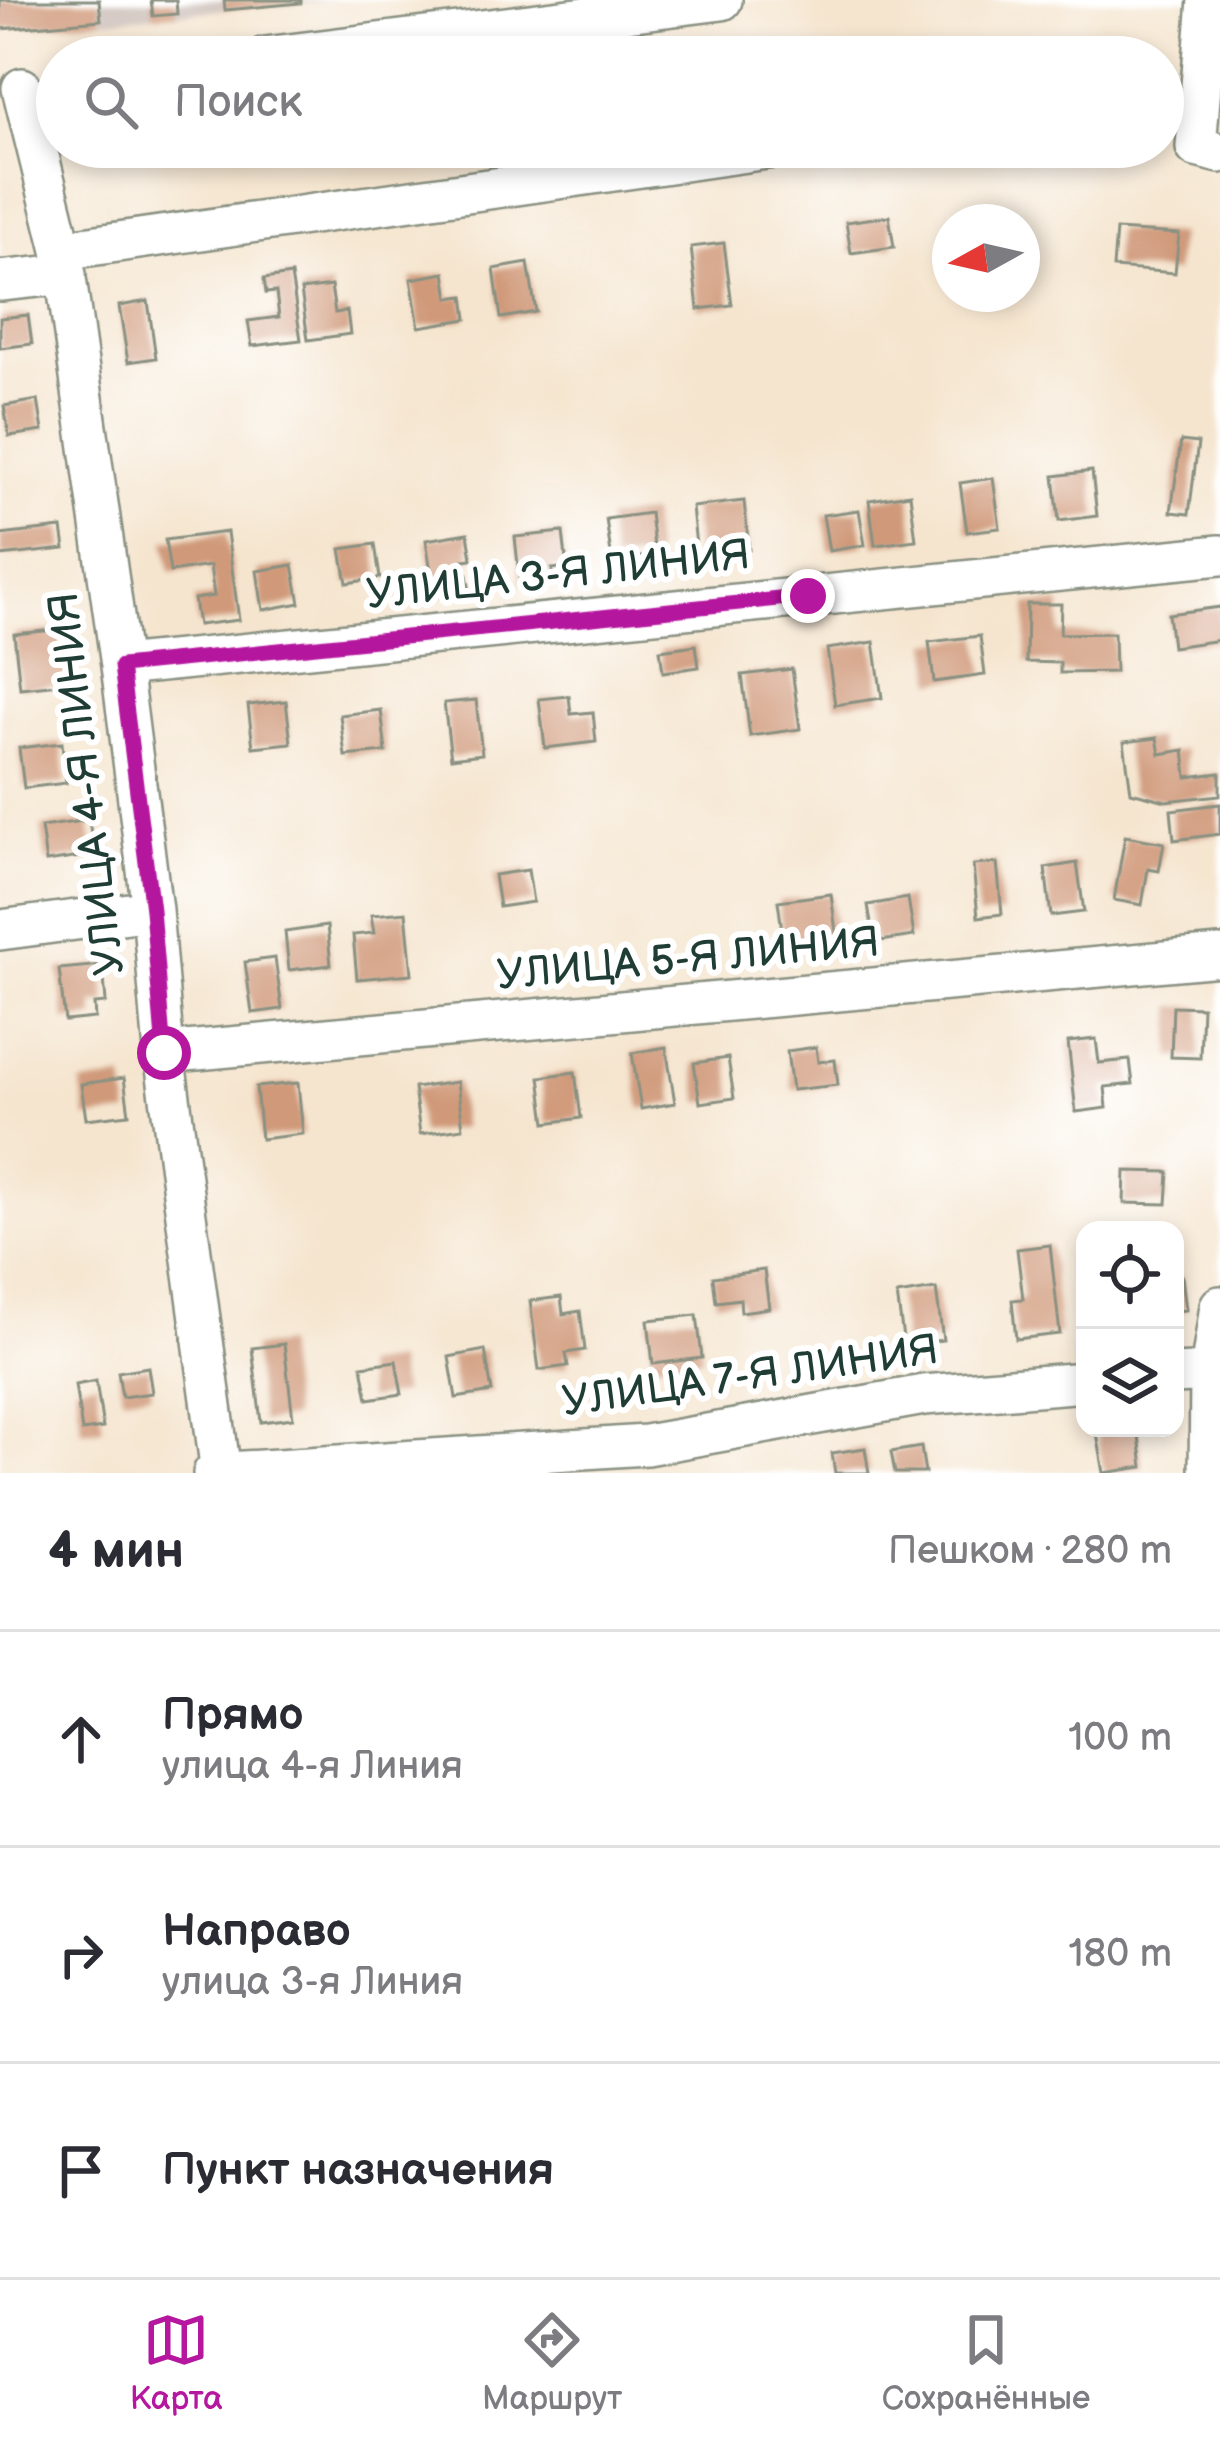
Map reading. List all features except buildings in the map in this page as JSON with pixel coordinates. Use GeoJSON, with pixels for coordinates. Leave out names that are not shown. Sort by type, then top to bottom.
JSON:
{"type":"FeatureCollection","features":[{"type":"Feature","properties":{"kind":"street"},"geometry":{"type":"LineString","coordinates":[[433,36],[722,0]]}},
{"type":"Feature","properties":{"kind":"street"},"geometry":{"type":"LineString","coordinates":[[1193,146],[1208,0]]}},
{"type":"Feature","properties":{"kind":"street","name":"УЛИЦА 4-Я ЛИНИЯ"},"geometry":{"type":"LineString","coordinates":[[26,87],[36,133]]}},
{"type":"Feature","properties":{"kind":"street","name":"УЛИЦА 4-Я ЛИНИЯ"},"geometry":{"type":"LineString","coordinates":[[44,168],[64,262],[121,666],[218,1473]]}},
{"type":"Feature","properties":{"kind":"street"},"geometry":{"type":"LineString","coordinates":[[0,281],[64,262],[650,168]]}},
{"type":"Feature","properties":{"kind":"street","name":"УЛИЦА 3-Я ЛИНИЯ"},"geometry":{"type":"LineString","coordinates":[[121,666],[1220,555]]}},
{"type":"Feature","properties":{"kind":"street"},"geometry":{"type":"LineString","coordinates":[[0,931],[152,910]]}},
{"type":"Feature","properties":{"kind":"street","name":"УЛИЦА 5-Я ЛИНИЯ"},"geometry":{"type":"LineString","coordinates":[[164,1053],[1220,956]]}},
{"type":"Feature","properties":{"kind":"street"},"geometry":{"type":"LineString","coordinates":[[1209,1473],[1192,1373],[1220,1306]]}},
{"type":"Feature","properties":{"kind":"street","name":"УЛИЦА 7-Я ЛИНИЯ"},"geometry":{"type":"LineString","coordinates":[[218,1473],[646,1445],[924,1395],[1076,1383]]}},
{"type":"Feature","properties":{"kind":"shaded area"},"geometry":{"type":"Polygon","coordinates":[[[0,0],[340,0],[0,29],[0,0]]]}},
{"type":"Feature","properties":{"kind":"route"},"geometry":{"type":"LineString","coordinates":[[164,1053],[152,910],[121,666],[808,596]]}}]}
